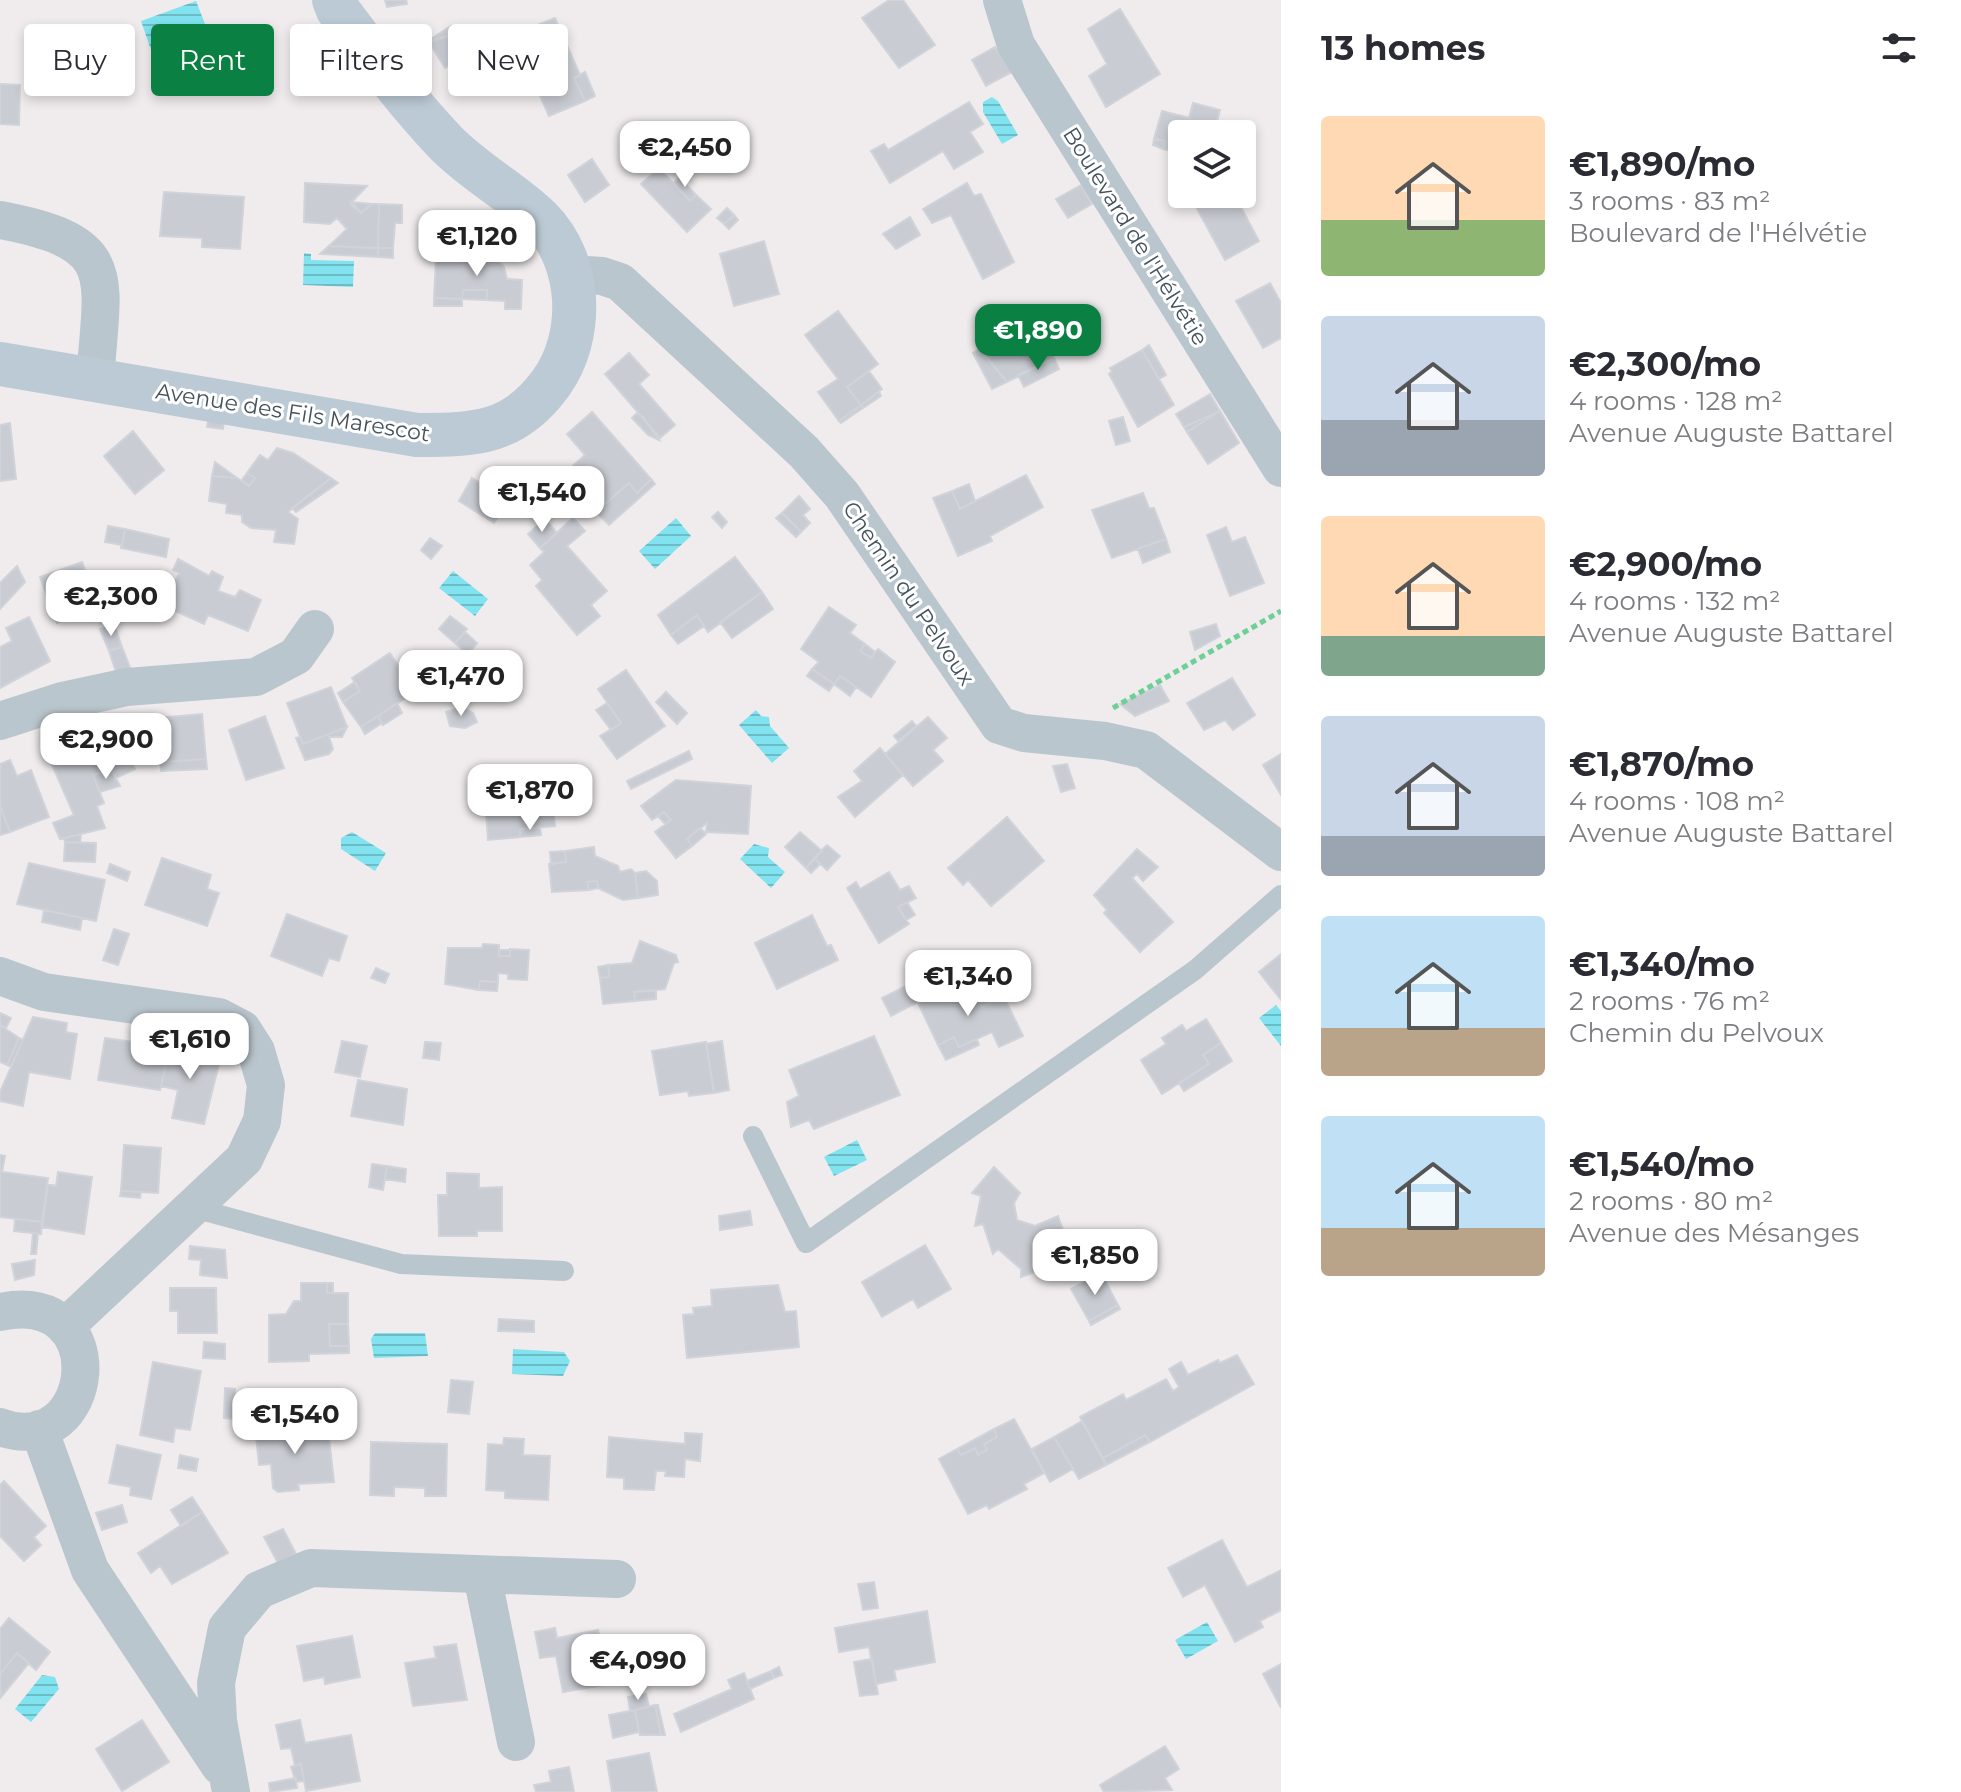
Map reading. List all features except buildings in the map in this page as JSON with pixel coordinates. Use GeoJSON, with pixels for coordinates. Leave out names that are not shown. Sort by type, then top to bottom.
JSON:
{"type":"FeatureCollection","features":[{"type":"Feature","properties":{"kind":"street","name":"Avenue des Fils Marescot"},"geometry":{"type":"LineString","coordinates":[[0,364],[417,435],[456,435],[496,430],[522,415],[560,370],[573,328],[575,306],[570,274],[560,246],[540,219],[445,141],[401,93],[338,10],[334,0]]}},
{"type":"Feature","properties":{"kind":"street","name":"Boulevard de l'Hélvétie"},"geometry":{"type":"LineString","coordinates":[[1002,0],[1016,45],[1281,468]]}},
{"type":"Feature","properties":{"kind":"street"},"geometry":{"type":"LineString","coordinates":[[0,220],[46,229],[82,246],[98,272],[102,301],[95,381]]}},
{"type":"Feature","properties":{"kind":"street","name":"Chemin du Pelvoux"},"geometry":{"type":"LineString","coordinates":[[570,274],[602,276],[620,282],[804,452],[842,495],[999,725],[1024,733],[1105,741],[1146,750],[1281,852]]}},
{"type":"Feature","properties":{"kind":"street"},"geometry":{"type":"LineString","coordinates":[[0,721],[62,701],[127,687],[256,677],[296,656],[315,629]]}},
{"type":"Feature","properties":{"kind":"street"},"geometry":{"type":"LineString","coordinates":[[0,976],[44,992],[219,1017],[242,1029],[256,1051],[266,1085],[262,1121],[244,1159],[65,1327]]}},
{"type":"Feature","properties":{"kind":"street"},"geometry":{"type":"LineString","coordinates":[[0,1312],[34,1310],[65,1327],[77,1344],[82,1364],[81,1385],[72,1404],[58,1419],[39,1429],[22,1431],[0,1427]]}},
{"type":"Feature","properties":{"kind":"street"},"geometry":{"type":"LineString","coordinates":[[39,1429],[90,1570],[230,1785]]}},
{"type":"Feature","properties":{"kind":"street"},"geometry":{"type":"LineString","coordinates":[[230,1785],[218,1721],[216,1683],[227,1628],[259,1590],[311,1568],[617,1579]]}},
{"type":"Feature","properties":{"kind":"street"},"geometry":{"type":"LineString","coordinates":[[482,1575],[516,1742]]}},
{"type":"Feature","properties":{"kind":"lane"},"geometry":{"type":"LineString","coordinates":[[753,1136],[806,1243],[1195,970],[1281,895]]}},
{"type":"Feature","properties":{"kind":"lane"},"geometry":{"type":"LineString","coordinates":[[190,1207],[401,1264],[564,1271]]}},
{"type":"Feature","properties":{"kind":"path"},"geometry":{"type":"LineString","coordinates":[[1105,741],[1114,704],[1281,611]]}},
{"type":"Feature","properties":{"kind":"water"},"geometry":{"type":"Polygon","coordinates":[[[196,1],[205,24],[151,24],[151,50],[141,21],[196,1]]]}},
{"type":"Feature","properties":{"kind":"water"},"geometry":{"type":"Polygon","coordinates":[[[992,97],[998,101],[1018,135],[1002,144],[983,112],[983,102],[992,97]]]}},
{"type":"Feature","properties":{"kind":"water"},"geometry":{"type":"Polygon","coordinates":[[[304,253],[311,254],[311,260],[354,261],[353,287],[303,285],[304,253]]]}},
{"type":"Feature","properties":{"kind":"water"},"geometry":{"type":"Polygon","coordinates":[[[676,518],[691,536],[655,569],[639,551],[676,518]]]}},
{"type":"Feature","properties":{"kind":"water"},"geometry":{"type":"Polygon","coordinates":[[[453,571],[488,599],[475,616],[439,588],[453,571]]]}},
{"type":"Feature","properties":{"kind":"water"},"geometry":{"type":"Polygon","coordinates":[[[756,710],[761,716],[769,717],[770,726],[789,748],[772,763],[739,725],[756,710]]]}},
{"type":"Feature","properties":{"kind":"water"},"geometry":{"type":"Polygon","coordinates":[[[352,832],[386,853],[375,871],[341,849],[341,838],[352,832]]]}},
{"type":"Feature","properties":{"kind":"water"},"geometry":{"type":"Polygon","coordinates":[[[754,844],[769,848],[768,857],[785,872],[771,888],[740,859],[754,844]]]}},
{"type":"Feature","properties":{"kind":"water"},"geometry":{"type":"Polygon","coordinates":[[[1276,1005],[1281,1011],[1281,1046],[1259,1018],[1276,1005]]]}},
{"type":"Feature","properties":{"kind":"water"},"geometry":{"type":"Polygon","coordinates":[[[857,1140],[867,1160],[834,1176],[824,1157],[857,1140]]]}},
{"type":"Feature","properties":{"kind":"water"},"geometry":{"type":"Polygon","coordinates":[[[375,1333],[425,1333],[428,1356],[374,1358],[371,1339],[375,1333]]]}},
{"type":"Feature","properties":{"kind":"water"},"geometry":{"type":"Polygon","coordinates":[[[513,1349],[564,1352],[570,1361],[563,1376],[512,1374],[513,1349]]]}},
{"type":"Feature","properties":{"kind":"water"},"geometry":{"type":"Polygon","coordinates":[[[1207,1622],[1218,1641],[1186,1659],[1175,1640],[1207,1622]]]}},
{"type":"Feature","properties":{"kind":"water"},"geometry":{"type":"Polygon","coordinates":[[[42,1675],[55,1677],[59,1689],[31,1722],[15,1709],[42,1675]]]}}]}
